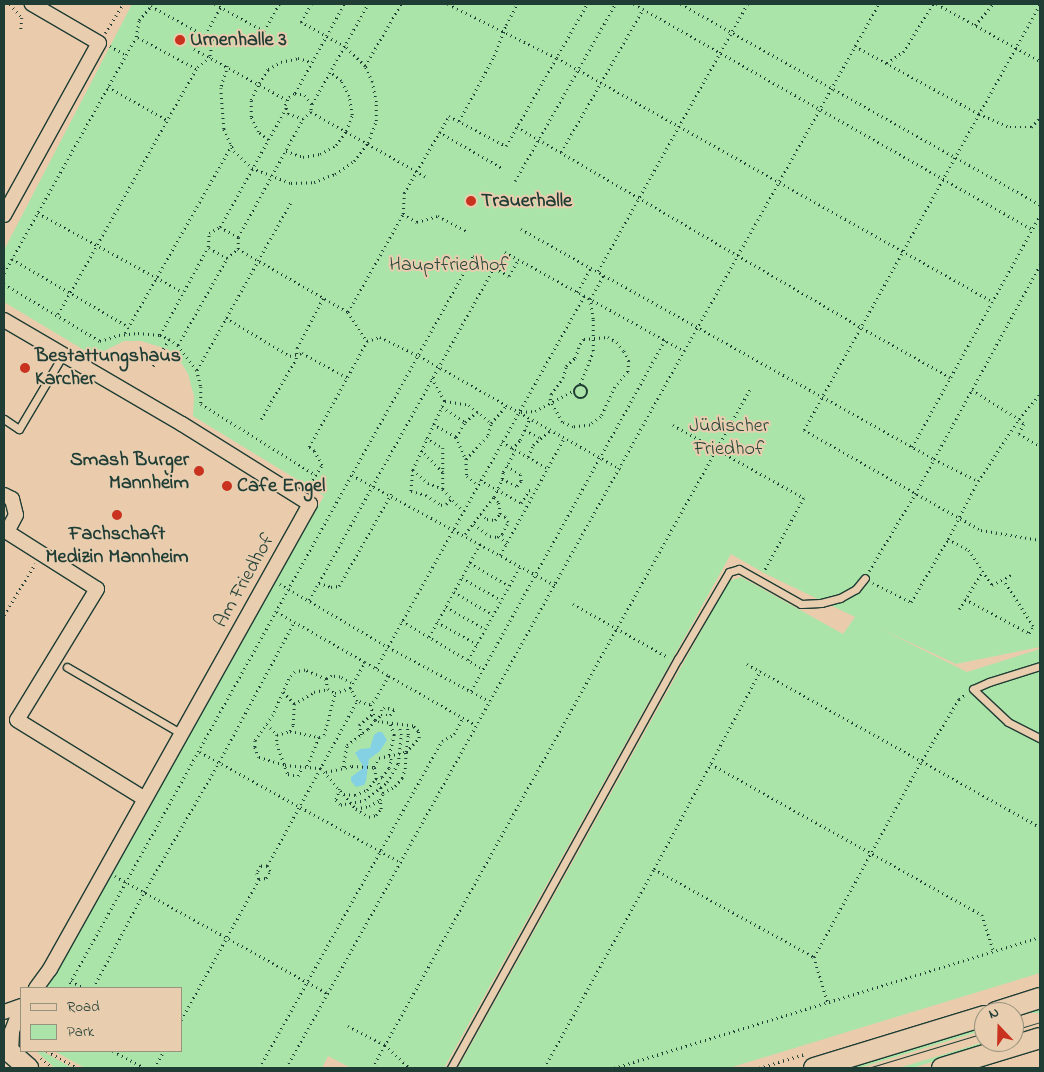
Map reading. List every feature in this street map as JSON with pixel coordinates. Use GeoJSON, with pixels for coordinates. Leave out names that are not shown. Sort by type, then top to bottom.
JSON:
{"type":"FeatureCollection","features":[{"type":"Feature","properties":{"kind":"main road"},"geometry":{"type":"LineString","coordinates":[[1024,1003],[1040,998]]}},
{"type":"Feature","properties":{"kind":"main road"},"geometry":{"type":"LineString","coordinates":[[814,1068],[974,1019]]}},
{"type":"Feature","properties":{"kind":"main road"},"geometry":{"type":"LineString","coordinates":[[942,1068],[1040,1038]]}},
{"type":"Feature","properties":{"kind":"main road"},"geometry":{"type":"LineString","coordinates":[[7,1050],[34,1062]]}},
{"type":"Feature","properties":{"kind":"street"},"geometry":{"type":"LineString","coordinates":[[4,216],[99,43],[32,4]]}},
{"type":"Feature","properties":{"kind":"street"},"geometry":{"type":"LineString","coordinates":[[4,320],[182,424],[301,498]]}},
{"type":"Feature","properties":{"kind":"street"},"geometry":{"type":"LineString","coordinates":[[4,495],[12,499],[16,515],[5,531],[97,589],[17,720],[145,799]]}},
{"type":"Feature","properties":{"kind":"street","name":"Am Friedhof"},"geometry":{"type":"LineString","coordinates":[[37,987],[50,969],[310,504],[301,498]]}},
{"type":"Feature","properties":{"kind":"street"},"geometry":{"type":"LineString","coordinates":[[4,1012],[20,1007]]}},
{"type":"Feature","properties":{"kind":"street"},"geometry":{"type":"LineString","coordinates":[[7,1050],[20,1010]]}},
{"type":"Feature","properties":{"kind":"lane"},"geometry":{"type":"LineString","coordinates":[[4,419],[19,429],[63,355]]}},
{"type":"Feature","properties":{"kind":"lane"},"geometry":{"type":"LineString","coordinates":[[451,1068],[678,659],[729,572],[739,569],[801,604],[821,604],[840,598],[856,589],[865,578]]}},
{"type":"Feature","properties":{"kind":"lane"},"geometry":{"type":"LineString","coordinates":[[1040,666],[989,682],[974,689],[1008,722],[1040,738]]}},
{"type":"Feature","properties":{"kind":"lane"},"geometry":{"type":"LineString","coordinates":[[67,667],[182,734]]}},
{"type":"Feature","properties":{"kind":"path"},"geometry":{"type":"LineString","coordinates":[[10,4],[22,18],[21,29]]}},
{"type":"Feature","properties":{"kind":"path"},"geometry":{"type":"LineString","coordinates":[[123,4],[99,43],[108,45],[126,55]]}},
{"type":"Feature","properties":{"kind":"path"},"geometry":{"type":"LineString","coordinates":[[58,314],[196,69],[210,57],[213,40],[147,4]]}},
{"type":"Feature","properties":{"kind":"path"},"geometry":{"type":"LineString","coordinates":[[215,4],[221,5],[264,31],[279,4]]}},
{"type":"Feature","properties":{"kind":"path"},"geometry":{"type":"LineString","coordinates":[[228,66],[221,88],[220,110],[224,129],[234,151],[252,168],[291,183],[314,182],[335,174],[354,161],[368,143],[376,121],[376,102],[365,66],[344,47],[301,22],[311,4]]}},
{"type":"Feature","properties":{"kind":"path"},"geometry":{"type":"LineString","coordinates":[[160,335],[208,247],[209,233],[220,227],[286,108],[287,100],[295,93],[344,4]]}},
{"type":"Feature","properties":{"kind":"path"},"geometry":{"type":"LineString","coordinates":[[238,249],[238,237],[303,119],[311,112],[312,104],[368,4]]}},
{"type":"Feature","properties":{"kind":"path"},"geometry":{"type":"LineString","coordinates":[[365,66],[401,4]]}},
{"type":"Feature","properties":{"kind":"path"},"geometry":{"type":"LineString","coordinates":[[448,4],[557,58],[992,301]]}},
{"type":"Feature","properties":{"kind":"path"},"geometry":{"type":"LineString","coordinates":[[459,121],[494,56],[503,31],[517,4]]}},
{"type":"Feature","properties":{"kind":"path"},"geometry":{"type":"LineString","coordinates":[[348,312],[403,214],[404,193],[448,116],[506,146],[587,4]]}},
{"type":"Feature","properties":{"kind":"path"},"geometry":{"type":"LineString","coordinates":[[515,181],[615,4]]}},
{"type":"Feature","properties":{"kind":"path"},"geometry":{"type":"LineString","coordinates":[[634,4],[719,54],[1032,229]]}},
{"type":"Feature","properties":{"kind":"path"},"geometry":{"type":"LineString","coordinates":[[681,4],[688,5],[731,32],[1040,205]]}},
{"type":"Feature","properties":{"kind":"path"},"geometry":{"type":"LineString","coordinates":[[598,272],[747,4]]}},
{"type":"Feature","properties":{"kind":"path"},"geometry":{"type":"LineString","coordinates":[[286,1068],[620,469],[697,327],[879,4]]}},
{"type":"Feature","properties":{"kind":"path"},"geometry":{"type":"LineString","coordinates":[[886,64],[903,52],[933,4]]}},
{"type":"Feature","properties":{"kind":"path"},"geometry":{"type":"LineString","coordinates":[[937,4],[1040,61]]}},
{"type":"Feature","properties":{"kind":"path"},"geometry":{"type":"LineString","coordinates":[[976,25],[993,4]]}},
{"type":"Feature","properties":{"kind":"path"},"geometry":{"type":"LineString","coordinates":[[204,36],[221,5]]}},
{"type":"Feature","properties":{"kind":"path"},"geometry":{"type":"LineString","coordinates":[[1040,5],[804,430],[958,520],[981,530],[1040,540]]}},
{"type":"Feature","properties":{"kind":"path"},"geometry":{"type":"LineString","coordinates":[[4,273],[136,37],[139,20],[151,6]]}},
{"type":"Feature","properties":{"kind":"path"},"geometry":{"type":"LineString","coordinates":[[561,152],[643,9]]}},
{"type":"Feature","properties":{"kind":"path"},"geometry":{"type":"LineString","coordinates":[[136,37],[196,69]]}},
{"type":"Feature","properties":{"kind":"path"},"geometry":{"type":"LineString","coordinates":[[855,46],[979,114],[1010,127],[1031,127],[1040,118]]}},
{"type":"Feature","properties":{"kind":"path"},"geometry":{"type":"LineString","coordinates":[[194,49],[287,100]]}},
{"type":"Feature","properties":{"kind":"path"},"geometry":{"type":"LineString","coordinates":[[268,140],[258,132],[251,117],[251,100],[259,83],[268,69],[281,62],[298,58],[311,62]]}},
{"type":"Feature","properties":{"kind":"path"},"geometry":{"type":"LineString","coordinates":[[286,151],[303,157],[320,154],[336,145],[346,131],[352,115],[349,96],[341,81],[330,72]]}},
{"type":"Feature","properties":{"kind":"path"},"geometry":{"type":"LineString","coordinates":[[108,87],[167,120]]}},
{"type":"Feature","properties":{"kind":"path"},"geometry":{"type":"LineString","coordinates":[[295,93],[305,95],[312,104]]}},
{"type":"Feature","properties":{"kind":"path"},"geometry":{"type":"LineString","coordinates":[[286,108],[293,117],[303,119]]}},
{"type":"Feature","properties":{"kind":"path"},"geometry":{"type":"LineString","coordinates":[[311,112],[425,176]]}},
{"type":"Feature","properties":{"kind":"path"},"geometry":{"type":"LineString","coordinates":[[517,128],[950,377]]}},
{"type":"Feature","properties":{"kind":"path"},"geometry":{"type":"LineString","coordinates":[[439,132],[502,168]]}},
{"type":"Feature","properties":{"kind":"path"},"geometry":{"type":"LineString","coordinates":[[125,334],[232,145]]}},
{"type":"Feature","properties":{"kind":"path"},"geometry":{"type":"LineString","coordinates":[[197,370],[292,202]]}},
{"type":"Feature","properties":{"kind":"path"},"geometry":{"type":"LineString","coordinates":[[38,213],[184,293]]}},
{"type":"Feature","properties":{"kind":"path"},"geometry":{"type":"LineString","coordinates":[[403,214],[417,222],[438,216],[466,231]]}},
{"type":"Feature","properties":{"kind":"path"},"geometry":{"type":"LineString","coordinates":[[912,447],[1040,215]]}},
{"type":"Feature","properties":{"kind":"path"},"geometry":{"type":"LineString","coordinates":[[220,227],[238,237]]}},
{"type":"Feature","properties":{"kind":"path"},"geometry":{"type":"LineString","coordinates":[[521,228],[978,482]]}},
{"type":"Feature","properties":{"kind":"path"},"geometry":{"type":"LineString","coordinates":[[208,247],[227,258]]}},
{"type":"Feature","properties":{"kind":"path"},"geometry":{"type":"LineString","coordinates":[[238,249],[348,312],[367,342]]}},
{"type":"Feature","properties":{"kind":"path"},"geometry":{"type":"LineString","coordinates":[[178,345],[227,258],[238,249]]}},
{"type":"Feature","properties":{"kind":"path"},"geometry":{"type":"LineString","coordinates":[[505,252],[684,351]]}},
{"type":"Feature","properties":{"kind":"path"},"geometry":{"type":"LineString","coordinates":[[68,987],[200,752],[473,256],[509,276],[518,260]]}},
{"type":"Feature","properties":{"kind":"path"},"geometry":{"type":"LineString","coordinates":[[12,259],[129,327]]}},
{"type":"Feature","properties":{"kind":"path"},"geometry":{"type":"LineString","coordinates":[[1040,265],[915,494],[865,578],[911,602],[948,539],[978,482],[1019,419],[1040,394]]}},
{"type":"Feature","properties":{"kind":"path"},"geometry":{"type":"LineString","coordinates":[[309,600],[494,267]]}},
{"type":"Feature","properties":{"kind":"path"},"geometry":{"type":"LineString","coordinates":[[577,292],[591,268]]}},
{"type":"Feature","properties":{"kind":"path"},"geometry":{"type":"LineString","coordinates":[[519,412],[535,411],[573,391],[580,384],[593,351],[594,338],[590,299],[604,275]]}},
{"type":"Feature","properties":{"kind":"path"},"geometry":{"type":"LineString","coordinates":[[4,284],[58,314],[100,341],[125,334],[160,335],[169,339],[178,345],[197,370],[201,387],[201,404],[316,475]]}},
{"type":"Feature","properties":{"kind":"path"},"geometry":{"type":"LineString","coordinates":[[376,668],[584,296]]}},
{"type":"Feature","properties":{"kind":"path"},"geometry":{"type":"LineString","coordinates":[[261,419],[296,359],[297,348],[323,298]]}},
{"type":"Feature","properties":{"kind":"path"},"geometry":{"type":"LineString","coordinates":[[226,318],[290,356],[302,353],[348,378]]}},
{"type":"Feature","properties":{"kind":"path"},"geometry":{"type":"LineString","coordinates":[[301,498],[322,466],[314,451],[309,447],[367,342],[380,337],[439,367],[599,459],[620,469]]}},
{"type":"Feature","properties":{"kind":"path"},"geometry":{"type":"LineString","coordinates":[[608,337],[617,342],[629,361],[628,372],[615,387],[601,417],[590,425],[574,427],[562,422],[552,403],[550,400],[551,394],[563,378],[566,366],[575,358],[580,344],[584,340],[608,337]]}},
{"type":"Feature","properties":{"kind":"path"},"geometry":{"type":"LineString","coordinates":[[154,366],[169,339]]}},
{"type":"Feature","properties":{"kind":"path"},"geometry":{"type":"LineString","coordinates":[[470,691],[665,340]]}},
{"type":"Feature","properties":{"kind":"path"},"geometry":{"type":"LineString","coordinates":[[432,378],[445,401]]}},
{"type":"Feature","properties":{"kind":"path"},"geometry":{"type":"LineString","coordinates":[[573,391],[578,399],[586,397],[588,388],[580,384]]}},
{"type":"Feature","properties":{"kind":"path"},"geometry":{"type":"LineString","coordinates":[[372,1068],[751,387]]}},
{"type":"Feature","properties":{"kind":"path"},"geometry":{"type":"LineString","coordinates":[[972,390],[1019,419],[1024,424],[1019,434],[1040,446]]}},
{"type":"Feature","properties":{"kind":"path"},"geometry":{"type":"LineString","coordinates":[[445,401],[426,438],[413,470],[411,491],[426,495],[441,505],[446,504],[451,499]]}},
{"type":"Feature","properties":{"kind":"path"},"geometry":{"type":"LineString","coordinates":[[445,401],[469,405],[491,423]]}},
{"type":"Feature","properties":{"kind":"path"},"geometry":{"type":"LineString","coordinates":[[466,459],[488,435],[491,423],[508,405]]}},
{"type":"Feature","properties":{"kind":"path"},"geometry":{"type":"LineString","coordinates":[[442,407],[465,422]]}},
{"type":"Feature","properties":{"kind":"path"},"geometry":{"type":"LineString","coordinates":[[456,437],[465,422],[477,412]]}},
{"type":"Feature","properties":{"kind":"path"},"geometry":{"type":"LineString","coordinates":[[512,448],[525,430],[530,418]]}},
{"type":"Feature","properties":{"kind":"path"},"geometry":{"type":"LineString","coordinates":[[433,424],[456,437],[466,459],[467,476],[478,485]]}},
{"type":"Feature","properties":{"kind":"path"},"geometry":{"type":"LineString","coordinates":[[673,425],[804,498],[760,580]]}},
{"type":"Feature","properties":{"kind":"path"},"geometry":{"type":"LineString","coordinates":[[525,430],[539,438]]}},
{"type":"Feature","properties":{"kind":"path"},"geometry":{"type":"LineString","coordinates":[[528,457],[539,438],[550,430]]}},
{"type":"Feature","properties":{"kind":"path"},"geometry":{"type":"LineString","coordinates":[[426,438],[443,448],[443,489]]}},
{"type":"Feature","properties":{"kind":"path"},"geometry":{"type":"LineString","coordinates":[[500,555],[564,438]]}},
{"type":"Feature","properties":{"kind":"path"},"geometry":{"type":"LineString","coordinates":[[502,442],[547,468]]}},
{"type":"Feature","properties":{"kind":"path"},"geometry":{"type":"LineString","coordinates":[[421,450],[443,473]]}},
{"type":"Feature","properties":{"kind":"path"},"geometry":{"type":"LineString","coordinates":[[465,535],[494,497],[506,466],[515,451]]}},
{"type":"Feature","properties":{"kind":"path"},"geometry":{"type":"LineString","coordinates":[[502,479],[516,486],[521,481],[520,476],[506,466]]}},
{"type":"Feature","properties":{"kind":"path"},"geometry":{"type":"LineString","coordinates":[[413,470],[428,483],[443,489],[463,511]]}},
{"type":"Feature","properties":{"kind":"path"},"geometry":{"type":"LineString","coordinates":[[352,475],[391,494],[555,585]]}},
{"type":"Feature","properties":{"kind":"path"},"geometry":{"type":"LineString","coordinates":[[480,480],[521,503],[529,490],[534,491]]}},
{"type":"Feature","properties":{"kind":"path"},"geometry":{"type":"LineString","coordinates":[[319,583],[331,587],[340,586],[391,494]]}},
{"type":"Feature","properties":{"kind":"path"},"geometry":{"type":"LineString","coordinates":[[494,497],[498,502],[500,514],[508,522],[499,536]]}},
{"type":"Feature","properties":{"kind":"path"},"geometry":{"type":"LineString","coordinates":[[481,514],[487,519],[495,520],[500,514]]}},
{"type":"Feature","properties":{"kind":"path"},"geometry":{"type":"LineString","coordinates":[[474,524],[490,536],[499,536],[507,544]]}},
{"type":"Feature","properties":{"kind":"path"},"geometry":{"type":"LineString","coordinates":[[948,539],[969,550],[992,585],[1013,574]]}},
{"type":"Feature","properties":{"kind":"path"},"geometry":{"type":"LineString","coordinates":[[429,637],[481,544]]}},
{"type":"Feature","properties":{"kind":"path"},"geometry":{"type":"LineString","coordinates":[[4,615],[42,554]]}},
{"type":"Feature","properties":{"kind":"path"},"geometry":{"type":"LineString","coordinates":[[470,564],[509,586]]}},
{"type":"Feature","properties":{"kind":"path"},"geometry":{"type":"LineString","coordinates":[[468,660],[520,566]]}},
{"type":"Feature","properties":{"kind":"path"},"geometry":{"type":"LineString","coordinates":[[959,609],[983,571]]}},
{"type":"Feature","properties":{"kind":"path"},"geometry":{"type":"LineString","coordinates":[[270,578],[388,646],[489,701]]}},
{"type":"Feature","properties":{"kind":"path"},"geometry":{"type":"LineString","coordinates":[[462,578],[501,600]]}},
{"type":"Feature","properties":{"kind":"path"},"geometry":{"type":"LineString","coordinates":[[965,599],[1029,633],[1033,626],[1003,580]]}},
{"type":"Feature","properties":{"kind":"path"},"geometry":{"type":"LineString","coordinates":[[454,592],[493,615]]}},
{"type":"Feature","properties":{"kind":"path"},"geometry":{"type":"LineString","coordinates":[[574,604],[669,657]]}},
{"type":"Feature","properties":{"kind":"path"},"geometry":{"type":"LineString","coordinates":[[446,607],[485,629]]}},
{"type":"Feature","properties":{"kind":"path"},"geometry":{"type":"LineString","coordinates":[[277,612],[476,725]]}},
{"type":"Feature","properties":{"kind":"path"},"geometry":{"type":"LineString","coordinates":[[402,621],[483,669]]}},
{"type":"Feature","properties":{"kind":"path"},"geometry":{"type":"LineString","coordinates":[[94,987],[144,892],[219,762],[294,622]]}},
{"type":"Feature","properties":{"kind":"path"},"geometry":{"type":"LineString","coordinates":[[438,622],[477,644]]}},
{"type":"Feature","properties":{"kind":"path"},"geometry":{"type":"LineString","coordinates":[[364,662],[350,688],[357,701],[370,705]]}},
{"type":"Feature","properties":{"kind":"path"},"geometry":{"type":"LineString","coordinates":[[747,664],[1040,827]]}},
{"type":"Feature","properties":{"kind":"path"},"geometry":{"type":"LineString","coordinates":[[351,683],[340,677],[332,676],[326,679],[305,670],[295,672],[255,741],[259,757],[285,765],[321,768],[350,803],[369,817],[376,815],[381,809],[380,800],[383,793],[402,778],[406,769],[408,735],[406,726]]}},
{"type":"Feature","properties":{"kind":"path"},"geometry":{"type":"LineString","coordinates":[[544,1068],[654,870],[760,671]]}},
{"type":"Feature","properties":{"kind":"path"},"geometry":{"type":"LineString","coordinates":[[370,705],[374,702],[389,676]]}},
{"type":"Feature","properties":{"kind":"path"},"geometry":{"type":"LineString","coordinates":[[326,679],[328,689]]}},
{"type":"Feature","properties":{"kind":"path"},"geometry":{"type":"LineString","coordinates":[[294,704],[310,694],[328,689],[335,692],[350,688]]}},
{"type":"Feature","properties":{"kind":"path"},"geometry":{"type":"LineString","coordinates":[[814,957],[922,760],[959,699],[974,689]]}},
{"type":"Feature","properties":{"kind":"path"},"geometry":{"type":"LineString","coordinates":[[283,692],[294,704],[295,718],[290,730]]}},
{"type":"Feature","properties":{"kind":"path"},"geometry":{"type":"LineString","coordinates":[[307,766],[319,737],[324,734],[335,692]]}},
{"type":"Feature","properties":{"kind":"path"},"geometry":{"type":"LineString","coordinates":[[267,866],[357,701]]}},
{"type":"Feature","properties":{"kind":"path"},"geometry":{"type":"LineString","coordinates":[[370,705],[375,720]]}},
{"type":"Feature","properties":{"kind":"path"},"geometry":{"type":"LineString","coordinates":[[343,767],[345,748],[375,720],[381,716],[390,715],[394,710],[385,708],[382,710],[381,716]]}},
{"type":"Feature","properties":{"kind":"path"},"geometry":{"type":"LineString","coordinates":[[361,735],[358,730],[359,725],[372,713]]}},
{"type":"Feature","properties":{"kind":"path"},"geometry":{"type":"LineString","coordinates":[[266,1068],[259,1067],[442,741],[454,734],[463,717]]}},
{"type":"Feature","properties":{"kind":"path"},"geometry":{"type":"LineString","coordinates":[[372,767],[379,758],[406,752],[419,738],[418,732],[413,726],[399,726],[375,720]]}},
{"type":"Feature","properties":{"kind":"path"},"geometry":{"type":"LineString","coordinates":[[266,724],[277,735],[277,744],[288,774],[294,777],[300,774],[302,767]]}},
{"type":"Feature","properties":{"kind":"path"},"geometry":{"type":"LineString","coordinates":[[344,794],[362,793],[376,779],[382,777],[389,768],[390,760],[388,755],[394,735],[390,724]]}},
{"type":"Feature","properties":{"kind":"path"},"geometry":{"type":"LineString","coordinates":[[340,789],[335,796],[338,803],[364,800],[395,773],[401,744],[399,726]]}},
{"type":"Feature","properties":{"kind":"path"},"geometry":{"type":"LineString","coordinates":[[277,735],[290,730],[319,737]]}},
{"type":"Feature","properties":{"kind":"path"},"geometry":{"type":"LineString","coordinates":[[200,752],[400,862]]}},
{"type":"Feature","properties":{"kind":"path"},"geometry":{"type":"LineString","coordinates":[[711,764],[982,914],[994,952]]}},
{"type":"Feature","properties":{"kind":"path"},"geometry":{"type":"LineString","coordinates":[[326,772],[343,767],[372,767]]}},
{"type":"Feature","properties":{"kind":"path"},"geometry":{"type":"LineString","coordinates":[[372,767],[383,793]]}},
{"type":"Feature","properties":{"kind":"path"},"geometry":{"type":"LineString","coordinates":[[356,809],[369,806],[380,800]]}},
{"type":"Feature","properties":{"kind":"path"},"geometry":{"type":"LineString","coordinates":[[259,879],[256,873],[261,866],[267,866]]}},
{"type":"Feature","properties":{"kind":"path"},"geometry":{"type":"LineString","coordinates":[[259,879],[266,878],[270,871],[267,866]]}},
{"type":"Feature","properties":{"kind":"path"},"geometry":{"type":"LineString","coordinates":[[105,870],[327,993]]}},
{"type":"Feature","properties":{"kind":"path"},"geometry":{"type":"LineString","coordinates":[[654,870],[814,957],[828,1003]]}},
{"type":"Feature","properties":{"kind":"path"},"geometry":{"type":"LineString","coordinates":[[182,1018],[259,879]]}},
{"type":"Feature","properties":{"kind":"path"},"geometry":{"type":"LineString","coordinates":[[614,1068],[1040,937]]}},
{"type":"Feature","properties":{"kind":"path"},"geometry":{"type":"LineString","coordinates":[[71,981],[82,987]]}},
{"type":"Feature","properties":{"kind":"path"},"geometry":{"type":"LineString","coordinates":[[348,1026],[385,1045],[410,1068]]}},
{"type":"Feature","properties":{"kind":"path"},"geometry":{"type":"LineString","coordinates":[[49,1052],[78,1068]]}},
{"type":"Feature","properties":{"kind":"path"},"geometry":{"type":"LineString","coordinates":[[115,1052],[145,1068]]}},
{"type":"Feature","properties":{"kind":"path"},"geometry":{"type":"LineString","coordinates":[[154,1068],[163,1052]]}},
{"type":"Feature","properties":{"kind":"path"},"geometry":{"type":"LineString","coordinates":[[34,1062],[53,1068]]}},
{"type":"Feature","properties":{"kind":"green space","name":"Hauptfriedhof"},"geometry":{"type":"Polygon","coordinates":[[[132,4],[1040,4],[1040,647],[956,664],[881,629],[967,672],[1040,649],[1040,973],[729,1068],[458,1068],[729,581],[741,577],[843,634],[855,617],[764,573],[731,554],[444,1068],[351,1068],[328,1056],[322,1068],[85,1068],[56,1052],[182,1052],[182,987],[48,987],[324,496],[193,416],[194,396],[188,374],[179,359],[167,349],[141,341],[124,341],[94,356],[4,302],[4,250],[132,4]]]}},
{"type":"Feature","properties":{"kind":"green space"},"geometry":{"type":"Polygon","coordinates":[[[1024,1007],[1040,1007],[1040,1013],[1024,1013],[1024,1007]]]}},
{"type":"Feature","properties":{"kind":"green space"},"geometry":{"type":"Polygon","coordinates":[[[974,1027],[974,1033],[859,1068],[840,1068],[974,1027]]]}},
{"type":"Feature","properties":{"kind":"green space"},"geometry":{"type":"Polygon","coordinates":[[[974,1045],[974,1049],[912,1068],[899,1068],[974,1045]]]}},
{"type":"Feature","properties":{"kind":"green space"},"geometry":{"type":"Polygon","coordinates":[[[37,1052],[44,1052],[72,1068],[55,1068],[37,1052]]]}},
{"type":"Feature","properties":{"kind":"water"},"geometry":{"type":"Polygon","coordinates":[[[382,732],[387,740],[380,751],[369,759],[364,785],[356,787],[351,781],[351,777],[362,769],[363,766],[355,753],[360,749],[370,748],[374,735],[382,732]]]}},
{"type":"Feature","properties":{"kind":"tram line"},"geometry":{"type":"LineString","coordinates":[[1024,1027],[1040,1022]]}},
{"type":"Feature","properties":{"kind":"tram line"},"geometry":{"type":"LineString","coordinates":[[868,1068],[974,1036]]}},
{"type":"Feature","properties":{"kind":"place","name":"Urnenhalle 3"},"geometry":{"type":"Point","coordinates":[180,40]}},
{"type":"Feature","properties":{"kind":"place","name":"Trauerhalle"},"geometry":{"type":"Point","coordinates":[471,201]}},
{"type":"Feature","properties":{"kind":"place","name":"Bestattungshaus Karcher"},"geometry":{"type":"Point","coordinates":[25,368]}},
{"type":"Feature","properties":{"kind":"place","name":"Smash Burger Mannheim"},"geometry":{"type":"Point","coordinates":[199,471]}},
{"type":"Feature","properties":{"kind":"place","name":"Cafe Engel"},"geometry":{"type":"Point","coordinates":[227,486]}},
{"type":"Feature","properties":{"kind":"place","name":"Fachschaft Medizin Mannheim"},"geometry":{"type":"Point","coordinates":[117,515]}},
{"type":"Feature","properties":{"kind":"park label","name":"Jüdischer Friedhof"},"geometry":{"type":"Point","coordinates":[729,438]}}]}
